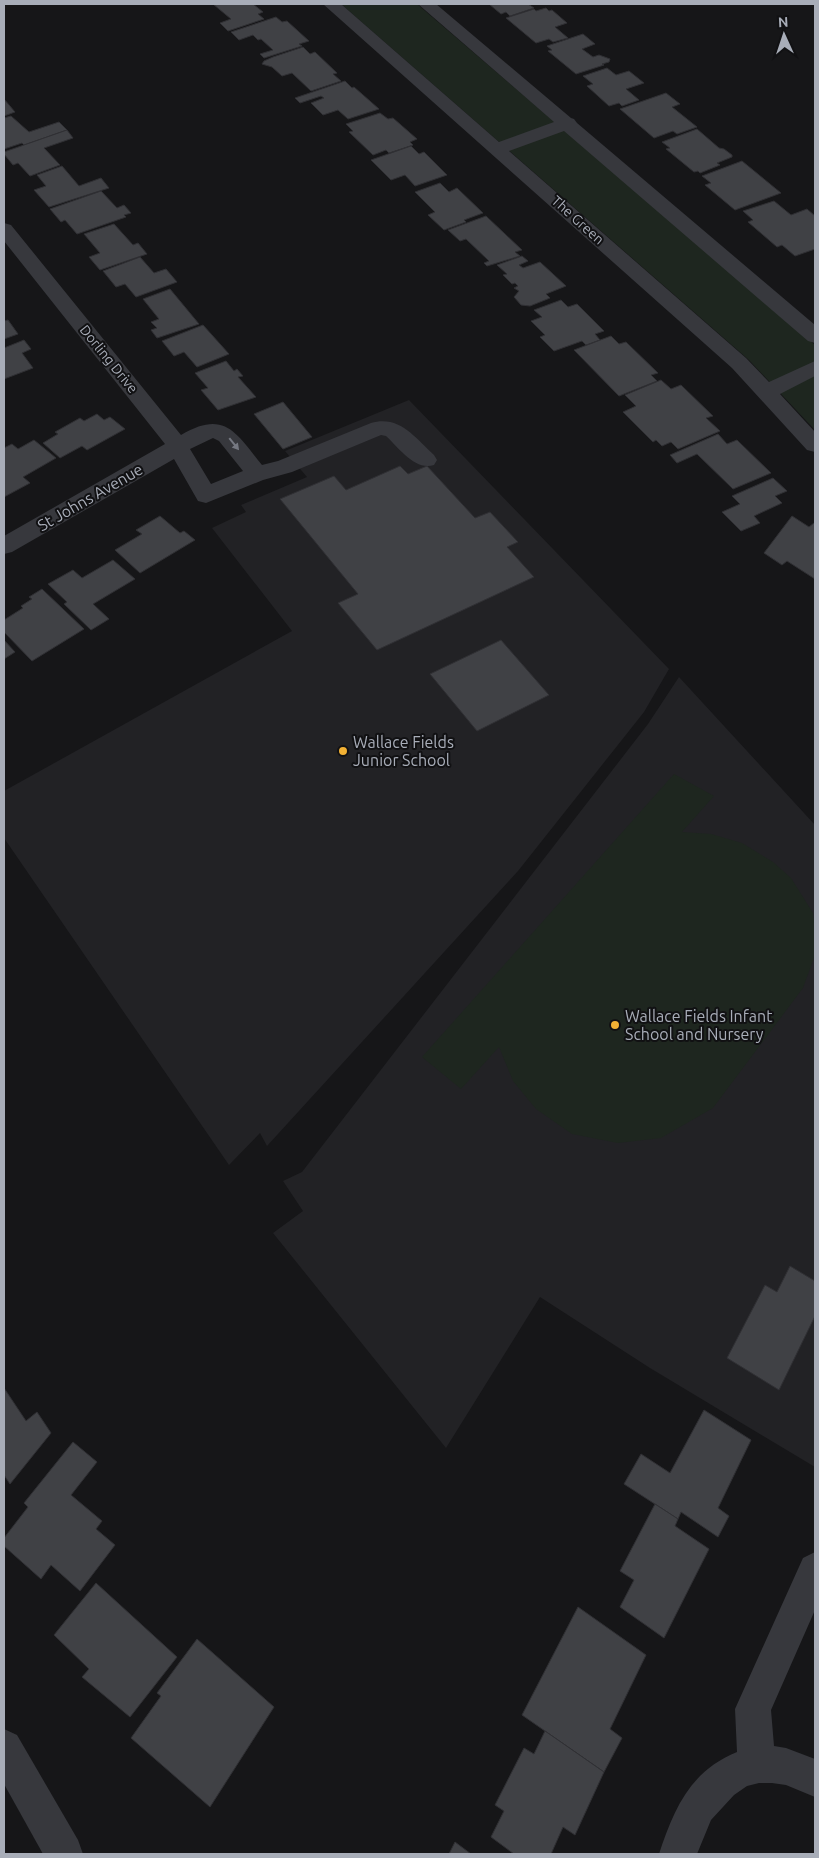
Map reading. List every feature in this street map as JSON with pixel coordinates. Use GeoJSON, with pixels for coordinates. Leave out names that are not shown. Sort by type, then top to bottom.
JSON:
{"type":"FeatureCollection","features":[{"type":"Feature","properties":{"kind":"street","name":"The Green"},"geometry":{"type":"LineString","coordinates":[[331,4],[739,363],[815,445]]}},
{"type":"Feature","properties":{"kind":"street"},"geometry":{"type":"LineString","coordinates":[[426,4],[568,123],[815,336]]}},
{"type":"Feature","properties":{"kind":"street"},"geometry":{"type":"LineString","coordinates":[[497,149],[568,123]]}},
{"type":"Feature","properties":{"kind":"street","name":"Dorling Drive"},"geometry":{"type":"LineString","coordinates":[[4,229],[178,447],[206,495],[258,474]]}},
{"type":"Feature","properties":{"kind":"street"},"geometry":{"type":"LineString","coordinates":[[765,393],[815,368]]}},
{"type":"Feature","properties":{"kind":"street"},"geometry":{"type":"LineString","coordinates":[[258,474],[284,467],[379,428],[392,429],[426,460]]}},
{"type":"Feature","properties":{"kind":"street","name":"St Johns Avenue"},"geometry":{"type":"LineString","coordinates":[[4,546],[199,434],[215,430],[227,436],[258,474]]}},
{"type":"Feature","properties":{"kind":"street"},"geometry":{"type":"LineString","coordinates":[[756,1763],[753,1709],[815,1570]]}},
{"type":"Feature","properties":{"kind":"street"},"geometry":{"type":"LineString","coordinates":[[4,1748],[64,1854]]}},
{"type":"Feature","properties":{"kind":"street"},"geometry":{"type":"LineString","coordinates":[[678,1854],[694,1813],[718,1784],[738,1769],[756,1763],[798,1770],[815,1778]]}},
{"type":"Feature","properties":{"kind":"shaded area"},"geometry":{"type":"Polygon","coordinates":[[[341,4],[417,4],[815,345],[815,430],[749,360],[341,4]]]}},
{"type":"Feature","properties":{"kind":"shaded area","name":"Wallace Fields Junior School"},"geometry":{"type":"Polygon","coordinates":[[[409,400],[669,669],[644,712],[518,871],[267,1146],[260,1133],[229,1165],[4,838],[4,791],[292,631],[212,528],[246,512],[241,505],[307,477],[285,451],[409,400]]]}},
{"type":"Feature","properties":{"kind":"shaded area","name":"Wallace Fields Infant School and Nursery"},"geometry":{"type":"Polygon","coordinates":[[[679,677],[815,825],[815,1467],[650,1368],[540,1297],[446,1448],[273,1233],[303,1211],[283,1181],[302,1172],[648,724],[679,677]]]}},
{"type":"Feature","properties":{"kind":"shaded area"},"geometry":{"type":"Polygon","coordinates":[[[674,774],[714,796],[682,832],[711,834],[742,843],[773,862],[791,878],[813,913],[815,955],[803,988],[713,1108],[661,1138],[618,1143],[572,1134],[536,1109],[513,1081],[499,1047],[461,1089],[422,1057],[674,774]]]}},
{"type":"Feature","properties":{"kind":"building"},"geometry":{"type":"Polygon","coordinates":[[[213,4],[253,4],[263,12],[258,14],[264,19],[228,31],[220,23],[231,19],[213,4]]]}},
{"type":"Feature","properties":{"kind":"building"},"geometry":{"type":"Polygon","coordinates":[[[489,4],[528,4],[534,8],[510,16],[506,12],[501,14],[489,4]]]}},
{"type":"Feature","properties":{"kind":"building"},"geometry":{"type":"Polygon","coordinates":[[[546,8],[549,11],[552,10],[567,23],[555,27],[568,38],[553,42],[549,39],[536,43],[506,18],[534,9],[536,11],[546,8]]]}},
{"type":"Feature","properties":{"kind":"building"},"geometry":{"type":"Polygon","coordinates":[[[276,17],[282,22],[287,21],[309,41],[299,44],[302,46],[264,58],[260,54],[273,50],[261,39],[258,40],[253,35],[239,40],[231,32],[276,17]]]}},
{"type":"Feature","properties":{"kind":"building"},"geometry":{"type":"Polygon","coordinates":[[[583,34],[595,44],[582,49],[593,57],[599,55],[610,59],[609,62],[602,64],[604,65],[576,74],[548,51],[552,50],[547,46],[583,34]]]}},
{"type":"Feature","properties":{"kind":"building"},"geometry":{"type":"Polygon","coordinates":[[[303,47],[310,54],[315,52],[337,73],[333,74],[341,81],[311,91],[292,73],[282,76],[272,67],[262,64],[273,57],[303,47]]]}},
{"type":"Feature","properties":{"kind":"building"},"geometry":{"type":"Polygon","coordinates":[[[607,68],[616,75],[629,71],[644,83],[626,89],[639,100],[622,106],[619,103],[609,106],[587,86],[593,84],[583,76],[607,68]]]}},
{"type":"Feature","properties":{"kind":"building"},"geometry":{"type":"Polygon","coordinates":[[[345,81],[379,109],[348,119],[338,110],[323,115],[311,103],[324,98],[321,96],[300,103],[295,98],[345,81]]]}},
{"type":"Feature","properties":{"kind":"building"},"geometry":{"type":"Polygon","coordinates":[[[666,93],[680,104],[672,107],[697,127],[677,134],[673,131],[654,138],[620,109],[666,93]]]}},
{"type":"Feature","properties":{"kind":"building"},"geometry":{"type":"Polygon","coordinates":[[[4,99],[15,112],[4,116],[4,99]]]}},
{"type":"Feature","properties":{"kind":"building"},"geometry":{"type":"Polygon","coordinates":[[[380,113],[388,119],[393,118],[417,139],[410,142],[413,145],[389,153],[386,150],[373,155],[349,132],[353,131],[346,124],[380,113]]]}},
{"type":"Feature","properties":{"kind":"building"},"geometry":{"type":"Polygon","coordinates":[[[11,116],[29,132],[59,122],[67,130],[24,145],[22,143],[4,149],[4,118],[11,116]]]}},
{"type":"Feature","properties":{"kind":"building"},"geometry":{"type":"Polygon","coordinates":[[[697,129],[719,148],[732,155],[732,157],[717,163],[720,165],[700,173],[698,171],[694,172],[666,149],[670,148],[662,142],[697,129]]]}},
{"type":"Feature","properties":{"kind":"building"},"geometry":{"type":"Polygon","coordinates":[[[67,130],[73,138],[44,148],[60,165],[30,176],[18,163],[13,165],[4,154],[4,152],[67,130]]]}},
{"type":"Feature","properties":{"kind":"building"},"geometry":{"type":"Polygon","coordinates":[[[411,146],[419,154],[424,152],[447,175],[415,186],[405,175],[391,180],[371,160],[411,146]]]}},
{"type":"Feature","properties":{"kind":"building"},"geometry":{"type":"Polygon","coordinates":[[[742,161],[781,193],[735,210],[705,185],[711,183],[702,176],[742,161]]]}},
{"type":"Feature","properties":{"kind":"building"},"geometry":{"type":"Polygon","coordinates":[[[62,166],[79,186],[101,178],[109,188],[49,207],[34,190],[46,186],[37,175],[62,166]]]}},
{"type":"Feature","properties":{"kind":"building"},"geometry":{"type":"Polygon","coordinates":[[[440,183],[449,192],[457,188],[483,213],[444,230],[428,215],[435,212],[415,192],[440,183]]]}},
{"type":"Feature","properties":{"kind":"building"},"geometry":{"type":"Polygon","coordinates":[[[101,191],[117,208],[124,205],[131,213],[124,215],[126,217],[77,234],[65,220],[61,222],[50,209],[101,191]]]}},
{"type":"Feature","properties":{"kind":"building"},"geometry":{"type":"Polygon","coordinates":[[[774,201],[791,215],[807,209],[815,216],[815,249],[795,256],[782,245],[777,247],[748,222],[753,220],[743,211],[774,201]]]}},
{"type":"Feature","properties":{"kind":"building"},"geometry":{"type":"Polygon","coordinates":[[[486,216],[522,250],[515,252],[520,256],[487,266],[484,263],[489,261],[466,239],[460,241],[448,230],[486,216]]]}},
{"type":"Feature","properties":{"kind":"building"},"geometry":{"type":"Polygon","coordinates":[[[114,224],[133,245],[138,243],[147,254],[100,270],[89,257],[100,253],[84,234],[114,224]]]}},
{"type":"Feature","properties":{"kind":"building"},"geometry":{"type":"Polygon","coordinates":[[[522,256],[528,261],[519,265],[523,268],[540,262],[566,286],[546,294],[550,298],[530,306],[521,305],[514,297],[519,291],[514,288],[518,286],[515,283],[512,284],[503,275],[507,274],[497,265],[522,256]]]}},
{"type":"Feature","properties":{"kind":"building"},"geometry":{"type":"Polygon","coordinates":[[[140,257],[154,273],[166,269],[177,282],[136,297],[125,284],[116,287],[103,271],[140,257]]]}},
{"type":"Feature","properties":{"kind":"building"},"geometry":{"type":"Polygon","coordinates":[[[170,289],[199,324],[157,338],[151,330],[157,328],[151,322],[159,319],[143,299],[170,289]]]}},
{"type":"Feature","properties":{"kind":"building"},"geometry":{"type":"Polygon","coordinates":[[[561,300],[568,307],[577,304],[604,331],[595,334],[600,340],[586,345],[582,341],[554,351],[540,337],[545,335],[531,321],[542,317],[534,310],[561,300]]]}},
{"type":"Feature","properties":{"kind":"building"},"geometry":{"type":"Polygon","coordinates":[[[8,320],[18,334],[4,339],[4,321],[8,320]]]}},
{"type":"Feature","properties":{"kind":"building"},"geometry":{"type":"Polygon","coordinates":[[[203,325],[229,354],[197,367],[184,352],[174,356],[162,341],[203,325]]]}},
{"type":"Feature","properties":{"kind":"building"},"geometry":{"type":"Polygon","coordinates":[[[611,336],[619,344],[626,342],[658,373],[651,375],[657,381],[619,396],[574,350],[611,336]]]}},
{"type":"Feature","properties":{"kind":"building"},"geometry":{"type":"Polygon","coordinates":[[[24,340],[31,349],[22,353],[33,368],[4,379],[4,348],[24,340]]]}},
{"type":"Feature","properties":{"kind":"building"},"geometry":{"type":"Polygon","coordinates":[[[226,361],[234,371],[237,369],[243,376],[238,377],[256,397],[218,410],[201,390],[208,388],[195,373],[226,361]]]}},
{"type":"Feature","properties":{"kind":"building"},"geometry":{"type":"Polygon","coordinates":[[[661,380],[671,389],[681,385],[713,416],[706,418],[720,431],[678,449],[671,442],[662,446],[656,440],[653,442],[623,412],[636,406],[625,395],[661,380]]]}},
{"type":"Feature","properties":{"kind":"building"},"geometry":{"type":"Polygon","coordinates":[[[283,402],[312,437],[283,449],[254,414],[283,402]]]}},
{"type":"Feature","properties":{"kind":"building"},"geometry":{"type":"Polygon","coordinates":[[[97,414],[104,420],[110,417],[125,429],[87,450],[82,446],[60,458],[43,443],[58,434],[55,432],[80,418],[84,421],[97,414]]]}},
{"type":"Feature","properties":{"kind":"building"},"geometry":{"type":"Polygon","coordinates":[[[718,434],[727,444],[737,440],[771,473],[733,489],[697,454],[677,463],[670,455],[718,434]]]}},
{"type":"Feature","properties":{"kind":"building"},"geometry":{"type":"Polygon","coordinates":[[[34,440],[56,458],[23,477],[30,483],[4,497],[4,448],[12,444],[18,449],[34,440]]]}},
{"type":"Feature","properties":{"kind":"building"},"geometry":{"type":"Polygon","coordinates":[[[400,466],[408,474],[427,466],[475,518],[490,512],[518,542],[507,547],[534,577],[377,650],[338,603],[358,594],[280,499],[334,476],[346,490],[400,466]]]}},
{"type":"Feature","properties":{"kind":"building"},"geometry":{"type":"Polygon","coordinates":[[[773,478],[787,491],[775,496],[782,503],[754,516],[760,523],[741,531],[722,512],[740,504],[732,496],[773,478]]]}},
{"type":"Feature","properties":{"kind":"building"},"geometry":{"type":"Polygon","coordinates":[[[160,516],[180,533],[184,531],[195,540],[140,573],[115,550],[142,534],[136,530],[160,516]]]}},
{"type":"Feature","properties":{"kind":"building"},"geometry":{"type":"Polygon","coordinates":[[[792,516],[809,527],[815,524],[815,579],[787,561],[782,565],[764,553],[792,516]]]}},
{"type":"Feature","properties":{"kind":"building"},"geometry":{"type":"Polygon","coordinates":[[[113,560],[135,579],[93,604],[109,619],[91,630],[64,604],[67,602],[48,584],[73,570],[82,578],[113,560]]]}},
{"type":"Feature","properties":{"kind":"building"},"geometry":{"type":"Polygon","coordinates":[[[42,589],[84,629],[32,661],[4,632],[4,620],[23,608],[21,606],[32,599],[29,597],[42,589]]]}},
{"type":"Feature","properties":{"kind":"building"},"geometry":{"type":"Polygon","coordinates":[[[4,640],[15,652],[4,659],[4,640]]]}},
{"type":"Feature","properties":{"kind":"building"},"geometry":{"type":"Polygon","coordinates":[[[501,640],[549,695],[477,731],[430,674],[501,640]]]}},
{"type":"Feature","properties":{"kind":"building"},"geometry":{"type":"Polygon","coordinates":[[[790,1266],[815,1281],[815,1316],[779,1390],[727,1358],[765,1285],[777,1292],[790,1266]]]}},
{"type":"Feature","properties":{"kind":"building"},"geometry":{"type":"Polygon","coordinates":[[[4,1388],[26,1421],[37,1412],[51,1433],[10,1484],[4,1475],[4,1388]]]}},
{"type":"Feature","properties":{"kind":"building"},"geometry":{"type":"Polygon","coordinates":[[[704,1410],[751,1440],[718,1508],[729,1516],[718,1537],[681,1512],[678,1519],[624,1484],[641,1454],[670,1473],[704,1410]]]}},
{"type":"Feature","properties":{"kind":"building"},"geometry":{"type":"Polygon","coordinates":[[[73,1442],[97,1462],[71,1495],[102,1521],[96,1529],[115,1545],[80,1591],[51,1565],[41,1579],[4,1546],[4,1538],[28,1507],[24,1503],[73,1442]]]}},
{"type":"Feature","properties":{"kind":"building"},"geometry":{"type":"Polygon","coordinates":[[[655,1504],[678,1519],[675,1526],[709,1549],[664,1638],[620,1607],[634,1580],[620,1571],[655,1504]]]}},
{"type":"Feature","properties":{"kind":"building"},"geometry":{"type":"Polygon","coordinates":[[[96,1583],[177,1657],[130,1717],[82,1677],[89,1669],[54,1635],[96,1583]]]}},
{"type":"Feature","properties":{"kind":"building"},"geometry":{"type":"Polygon","coordinates":[[[578,1607],[646,1655],[610,1729],[622,1738],[604,1772],[522,1715],[578,1607]]]}},
{"type":"Feature","properties":{"kind":"building"},"geometry":{"type":"Polygon","coordinates":[[[197,1639],[274,1707],[210,1807],[131,1738],[161,1696],[157,1693],[197,1639]]]}},
{"type":"Feature","properties":{"kind":"building"},"geometry":{"type":"Polygon","coordinates":[[[545,1731],[604,1772],[575,1835],[563,1827],[551,1854],[514,1854],[491,1837],[504,1811],[495,1805],[524,1748],[534,1754],[545,1731]]]}},
{"type":"Feature","properties":{"kind":"building"},"geometry":{"type":"Polygon","coordinates":[[[455,1842],[471,1854],[449,1854],[455,1842]]]}},
{"type":"Feature","properties":{"kind":"place","name":"Wallace Fields Junior School"},"geometry":{"type":"Point","coordinates":[343,751]}},
{"type":"Feature","properties":{"kind":"place","name":"Wallace Fields Infant School and Nursery"},"geometry":{"type":"Point","coordinates":[615,1025]}}]}
